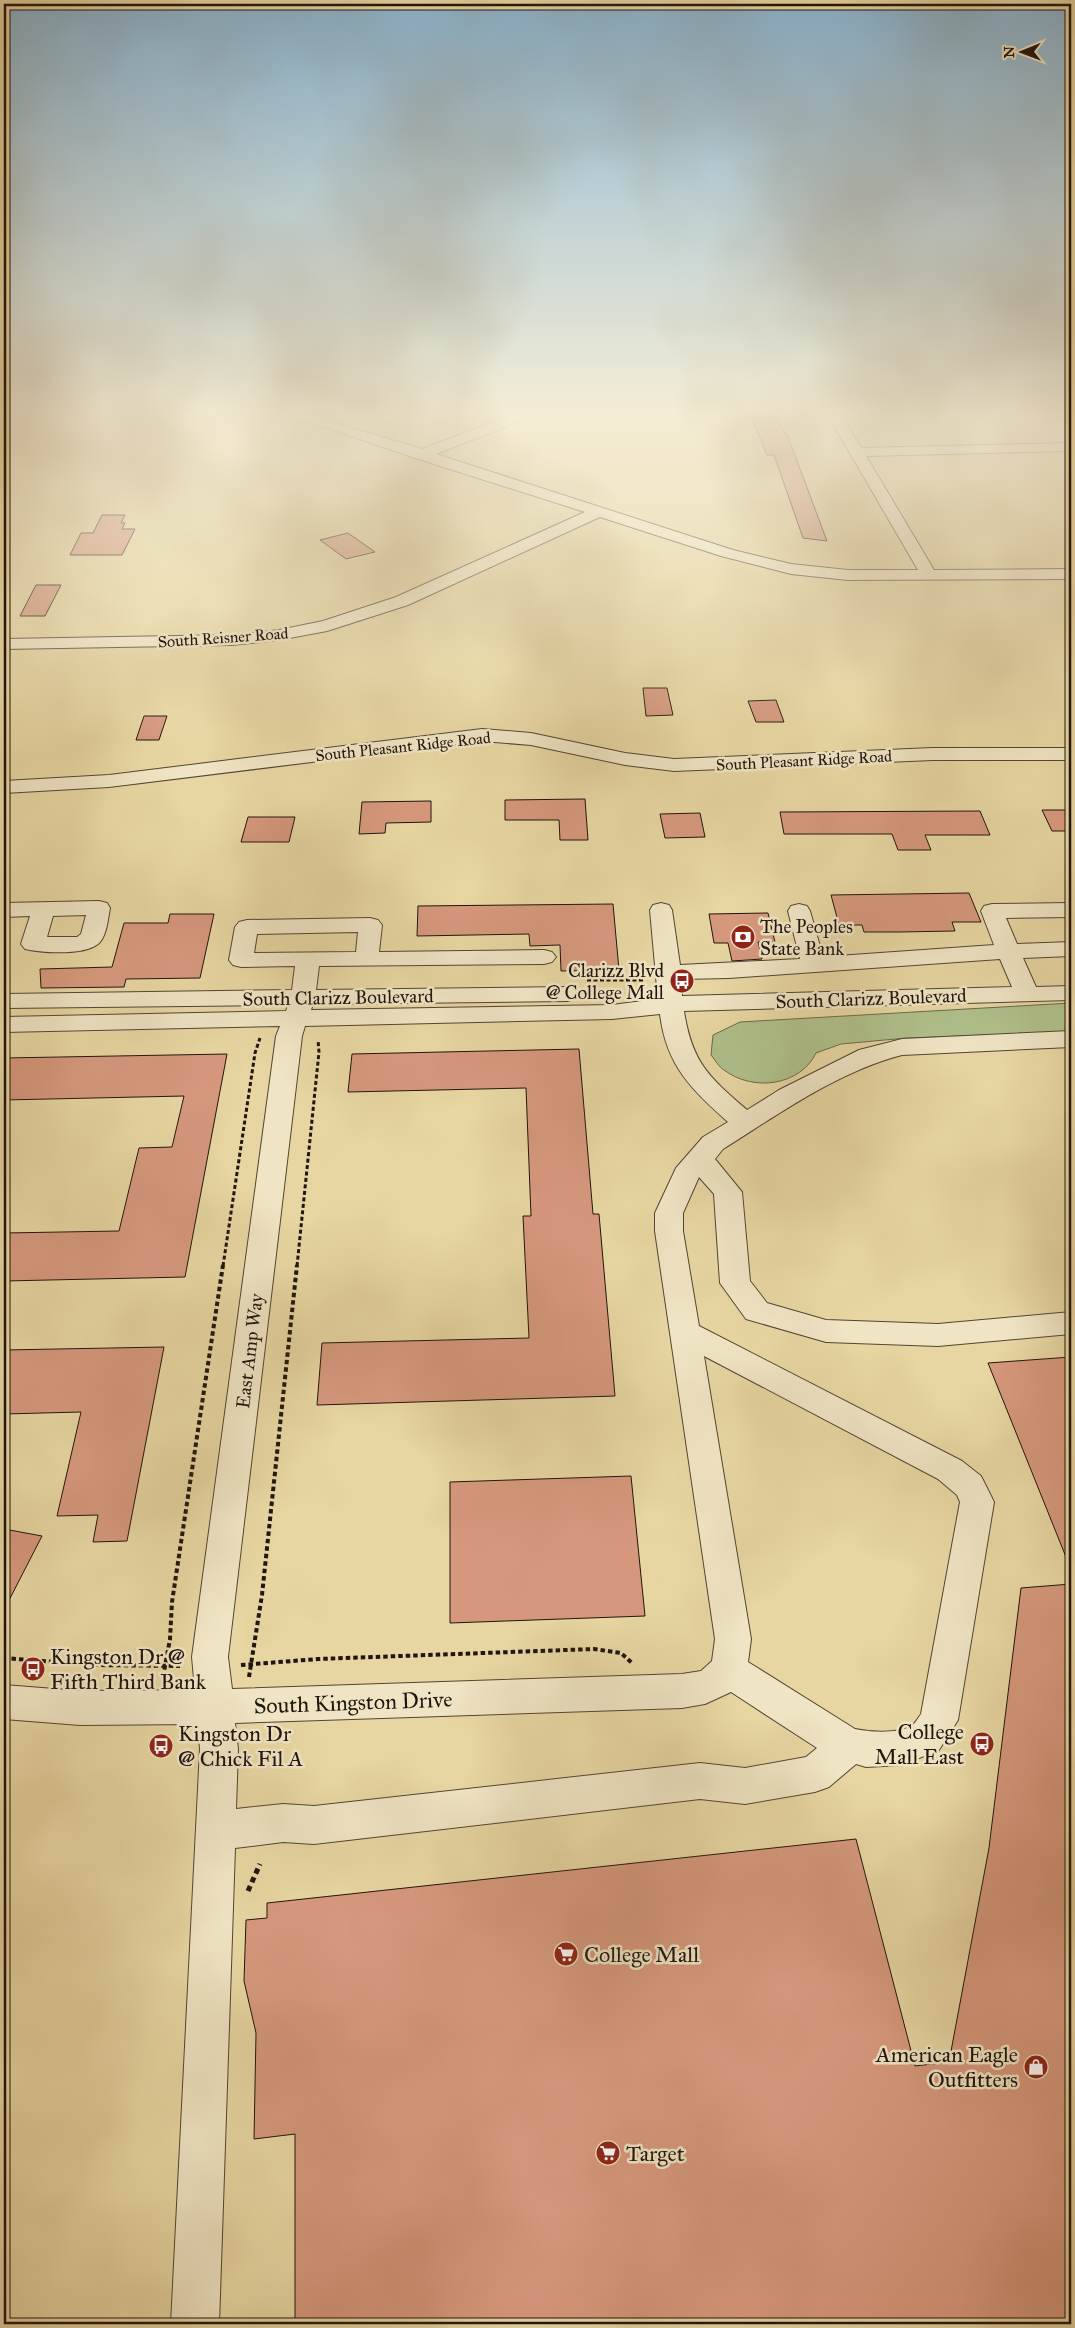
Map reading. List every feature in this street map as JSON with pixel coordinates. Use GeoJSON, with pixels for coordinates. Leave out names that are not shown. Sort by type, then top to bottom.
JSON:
{"type":"FeatureCollection","features":[{"type":"Feature","properties":{"kind":"street","name":"South Reisner Road"},"geometry":{"type":"LineString","coordinates":[[4,644],[232,640],[279,635],[327,626],[402,602],[579,521]]}},
{"type":"Feature","properties":{"kind":"street"},"geometry":{"type":"LineString","coordinates":[[625,521],[727,553],[791,569],[848,575],[1071,574]]}},
{"type":"Feature","properties":{"kind":"street"},"geometry":{"type":"LineString","coordinates":[[896,521],[929,575]]}},
{"type":"Feature","properties":{"kind":"street","name":"South Pleasant Ridge Road"},"geometry":{"type":"LineString","coordinates":[[4,787],[109,781],[482,735],[537,739],[634,762],[674,765],[886,755],[1071,754]]}},
{"type":"Feature","properties":{"kind":"street"},"geometry":{"type":"LineString","coordinates":[[4,910],[44,909],[99,908],[92,937],[83,944],[33,944],[44,909]]}},
{"type":"Feature","properties":{"kind":"street"},"geometry":{"type":"LineString","coordinates":[[661,910],[676,1034],[688,1066],[702,1083],[744,1122]]}},
{"type":"Feature","properties":{"kind":"street"},"geometry":{"type":"LineString","coordinates":[[1027,994],[992,911],[1071,910]]}},
{"type":"Feature","properties":{"kind":"street"},"geometry":{"type":"LineString","coordinates":[[799,911],[814,965]]}},
{"type":"Feature","properties":{"kind":"street"},"geometry":{"type":"LineString","coordinates":[[367,959],[370,925],[248,927],[241,960],[308,959],[367,959],[544,957]]}},
{"type":"Feature","properties":{"kind":"street"},"geometry":{"type":"LineString","coordinates":[[669,972],[729,971],[1008,951],[1071,950]]}},
{"type":"Feature","properties":{"kind":"street","name":"East Amp Way"},"geometry":{"type":"LineString","coordinates":[[195,2324],[214,1831],[219,1750],[216,1706],[210,1666],[212,1635],[289,1036],[299,1008],[308,959]]}},
{"type":"Feature","properties":{"kind":"street","name":"South Clarizz Boulevard"},"geometry":{"type":"LineString","coordinates":[[4,1001],[299,1008],[612,1012],[646,1009],[671,1004],[1071,993]]}},
{"type":"Feature","properties":{"kind":"street","name":"South Clarizz Boulevard"},"geometry":{"type":"LineString","coordinates":[[4,1024],[299,1008]]}},
{"type":"Feature","properties":{"kind":"street"},"geometry":{"type":"LineString","coordinates":[[685,1332],[950,1470],[969,1486],[977,1502],[939,1720],[926,1738],[902,1747],[866,1749],[850,1745],[716,1680],[733,1656],[733,1639],[685,1332],[669,1213],[686,1175],[713,1143],[788,1096],[860,1060],[902,1047],[1071,1039]]}},
{"type":"Feature","properties":{"kind":"street"},"geometry":{"type":"LineString","coordinates":[[699,1159],[728,1192],[735,1283],[757,1311],[826,1331],[938,1335],[1071,1323]]}},
{"type":"Feature","properties":{"kind":"street","name":"South Kingston Drive"},"geometry":{"type":"LineString","coordinates":[[4,1702],[102,1710],[635,1693],[716,1680]]}},
{"type":"Feature","properties":{"kind":"street"},"geometry":{"type":"LineString","coordinates":[[214,1831],[283,1823],[324,1824],[700,1781],[744,1786],[815,1774],[850,1745]]}},
{"type":"Feature","properties":{"kind":"path"},"geometry":{"type":"LineString","coordinates":[[165,1666],[172,1628],[172,1602],[252,1072],[262,1030]]}},
{"type":"Feature","properties":{"kind":"path"},"geometry":{"type":"LineString","coordinates":[[250,1665],[262,1595],[319,1036]]}},
{"type":"Feature","properties":{"kind":"path"},"geometry":{"type":"LineString","coordinates":[[4,1658],[51,1664],[210,1666],[250,1665],[318,1659],[612,1650],[630,1658],[634,1669],[635,1693]]}},
{"type":"Feature","properties":{"kind":"green space"},"geometry":{"type":"Polygon","coordinates":[[[1071,1003],[1071,1032],[907,1038],[841,1044],[816,1053],[809,1064],[799,1073],[788,1079],[775,1082],[762,1083],[736,1077],[722,1069],[711,1055],[713,1035],[740,1022],[1071,1003]]]}},
{"type":"Feature","properties":{"kind":"building"},"geometry":{"type":"Polygon","coordinates":[[[99,521],[122,521],[121,523],[125,523],[122,529],[135,529],[122,555],[70,555],[81,533],[93,533],[99,521]]]}},
{"type":"Feature","properties":{"kind":"building"},"geometry":{"type":"Polygon","coordinates":[[[797,521],[819,521],[827,541],[803,538],[797,521]]]}},
{"type":"Feature","properties":{"kind":"building"},"geometry":{"type":"Polygon","coordinates":[[[348,533],[375,552],[346,559],[320,540],[348,533]]]}},
{"type":"Feature","properties":{"kind":"building"},"geometry":{"type":"Polygon","coordinates":[[[36,585],[61,585],[45,616],[20,616],[36,585]]]}},
{"type":"Feature","properties":{"kind":"building"},"geometry":{"type":"Polygon","coordinates":[[[643,688],[667,688],[673,715],[646,716],[643,688]]]}},
{"type":"Feature","properties":{"kind":"building"},"geometry":{"type":"Polygon","coordinates":[[[776,700],[784,722],[756,722],[748,701],[776,700]]]}},
{"type":"Feature","properties":{"kind":"building"},"geometry":{"type":"Polygon","coordinates":[[[144,716],[167,716],[159,740],[136,740],[144,716]]]}},
{"type":"Feature","properties":{"kind":"building"},"geometry":{"type":"Polygon","coordinates":[[[585,799],[588,840],[560,840],[559,820],[505,820],[505,800],[585,799]]]}},
{"type":"Feature","properties":{"kind":"building"},"geometry":{"type":"Polygon","coordinates":[[[431,801],[431,822],[386,823],[385,833],[359,834],[362,802],[431,801]]]}},
{"type":"Feature","properties":{"kind":"building"},"geometry":{"type":"Polygon","coordinates":[[[1042,810],[1071,810],[1071,831],[1052,831],[1042,810]]]}},
{"type":"Feature","properties":{"kind":"building"},"geometry":{"type":"Polygon","coordinates":[[[980,811],[990,835],[925,835],[931,850],[898,850],[892,834],[784,834],[780,812],[980,811]]]}},
{"type":"Feature","properties":{"kind":"building"},"geometry":{"type":"Polygon","coordinates":[[[700,813],[705,837],[665,838],[660,814],[700,813]]]}},
{"type":"Feature","properties":{"kind":"building"},"geometry":{"type":"Polygon","coordinates":[[[248,817],[295,817],[289,842],[241,842],[248,817]]]}},
{"type":"Feature","properties":{"kind":"building"},"geometry":{"type":"Polygon","coordinates":[[[969,893],[981,922],[952,922],[955,931],[899,932],[864,932],[862,925],[839,925],[831,895],[969,893]]]}},
{"type":"Feature","properties":{"kind":"building"},"geometry":{"type":"Polygon","coordinates":[[[613,904],[619,970],[561,971],[560,945],[530,946],[529,934],[417,936],[418,906],[613,904]]]}},
{"type":"Feature","properties":{"kind":"building","name":"The Peoples State Bank"},"geometry":{"type":"Polygon","coordinates":[[[768,913],[775,942],[758,942],[762,959],[732,961],[728,943],[714,943],[709,914],[768,913]]]}},
{"type":"Feature","properties":{"kind":"building"},"geometry":{"type":"Polygon","coordinates":[[[170,914],[214,914],[200,978],[126,979],[124,987],[41,988],[40,969],[112,967],[124,923],[168,923],[170,914]]]}},
{"type":"Feature","properties":{"kind":"building"},"geometry":{"type":"Polygon","coordinates":[[[579,1049],[593,1214],[599,1214],[615,1396],[317,1405],[322,1343],[529,1338],[523,1216],[531,1216],[526,1088],[348,1092],[352,1054],[579,1049]]]}},
{"type":"Feature","properties":{"kind":"building"},"geometry":{"type":"Polygon","coordinates":[[[227,1054],[185,1277],[4,1281],[4,1233],[119,1231],[139,1148],[172,1147],[184,1096],[4,1100],[4,1058],[227,1054]]]}},
{"type":"Feature","properties":{"kind":"building"},"geometry":{"type":"Polygon","coordinates":[[[164,1347],[127,1541],[93,1542],[98,1515],[57,1516],[81,1412],[4,1414],[4,1350],[164,1347]]]}},
{"type":"Feature","properties":{"kind":"building"},"geometry":{"type":"Polygon","coordinates":[[[1071,1357],[1071,1567],[1070,1567],[988,1363],[1071,1357]]]}},
{"type":"Feature","properties":{"kind":"building"},"geometry":{"type":"Polygon","coordinates":[[[631,1476],[645,1616],[450,1623],[450,1482],[631,1476]]]}},
{"type":"Feature","properties":{"kind":"building"},"geometry":{"type":"Polygon","coordinates":[[[4,1529],[42,1536],[4,1610],[4,1529]]]}},
{"type":"Feature","properties":{"kind":"building","name":"College Mall"},"geometry":{"type":"Polygon","coordinates":[[[1071,1584],[1071,2324],[295,2324],[295,2134],[254,2139],[256,2033],[244,1981],[246,1920],[267,1918],[267,1903],[856,1839],[915,2066],[949,2062],[989,1848],[1021,1588],[1071,1584]]]}},
{"type":"Feature","properties":{"kind":"place","name":"The Peoples State Bank"},"geometry":{"type":"Point","coordinates":[743,937]}},
{"type":"Feature","properties":{"kind":"place","name":"Clarizz Blvd @ College Mall"},"geometry":{"type":"Point","coordinates":[682,981]}},
{"type":"Feature","properties":{"kind":"place","name":"Kingston Dr @ Fifth Third Bank"},"geometry":{"type":"Point","coordinates":[33,1669]}},
{"type":"Feature","properties":{"kind":"place","name":"College Mall East"},"geometry":{"type":"Point","coordinates":[982,1744]}},
{"type":"Feature","properties":{"kind":"place","name":"Kingston Dr @ Chick Fil A"},"geometry":{"type":"Point","coordinates":[161,1746]}},
{"type":"Feature","properties":{"kind":"place","name":"College Mall"},"geometry":{"type":"Point","coordinates":[566,1954]}},
{"type":"Feature","properties":{"kind":"place","name":"American Eagle Outfitters"},"geometry":{"type":"Point","coordinates":[1036,2067]}},
{"type":"Feature","properties":{"kind":"place","name":"Target"},"geometry":{"type":"Point","coordinates":[608,2153]}}]}
